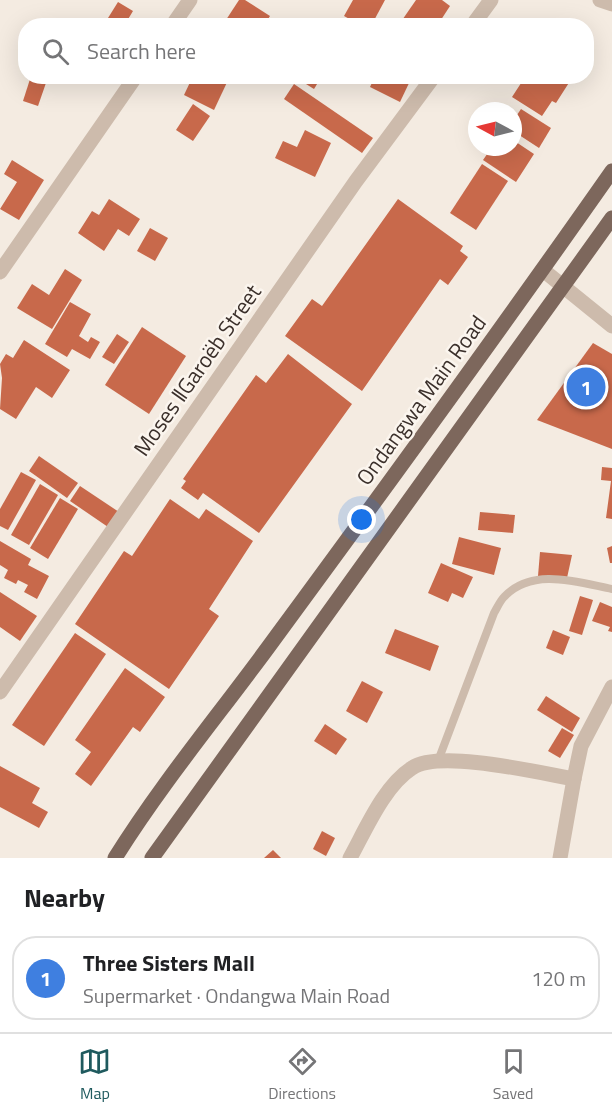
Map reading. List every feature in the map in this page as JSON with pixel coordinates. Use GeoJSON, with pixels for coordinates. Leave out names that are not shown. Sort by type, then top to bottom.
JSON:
{"type":"FeatureCollection","features":[{"type":"Feature","properties":{"kind":"main road","name":"Ondangwa Main Road"},"geometry":{"type":"LineString","coordinates":[[115,858],[141,819],[543,270],[612,171]]}},
{"type":"Feature","properties":{"kind":"main road"},"geometry":{"type":"LineString","coordinates":[[152,858],[564,288],[612,218]]}},
{"type":"Feature","properties":{"kind":"street"},"geometry":{"type":"LineString","coordinates":[[178,18],[190,0]]}},
{"type":"Feature","properties":{"kind":"street"},"geometry":{"type":"LineString","coordinates":[[478,18],[491,0]]}},
{"type":"Feature","properties":{"kind":"street"},"geometry":{"type":"LineString","coordinates":[[600,0],[612,4]]}},
{"type":"Feature","properties":{"kind":"street"},"geometry":{"type":"LineString","coordinates":[[0,272],[130,84]]}},
{"type":"Feature","properties":{"kind":"street","name":"Moses ǁGaroëb Street"},"geometry":{"type":"LineString","coordinates":[[0,692],[356,181],[428,84]]}},
{"type":"Feature","properties":{"kind":"street"},"geometry":{"type":"LineString","coordinates":[[543,270],[612,326]]}},
{"type":"Feature","properties":{"kind":"street"},"geometry":{"type":"LineString","coordinates":[[560,858],[581,746],[612,687]]}},
{"type":"Feature","properties":{"kind":"street"},"geometry":{"type":"LineString","coordinates":[[350,858],[385,795],[412,767],[438,761],[480,762],[574,779]]}},
{"type":"Feature","properties":{"kind":"lane"},"geometry":{"type":"LineString","coordinates":[[438,761],[494,613],[504,597],[520,585],[553,578],[612,589]]}},
{"type":"Feature","properties":{"kind":"building"},"geometry":{"type":"Polygon","coordinates":[[[239,0],[245,0],[270,16],[269,18],[227,18],[239,0]]]}},
{"type":"Feature","properties":{"kind":"building"},"geometry":{"type":"Polygon","coordinates":[[[353,0],[385,0],[375,18],[344,16],[353,0]]]}},
{"type":"Feature","properties":{"kind":"building"},"geometry":{"type":"Polygon","coordinates":[[[416,0],[442,0],[450,6],[442,18],[404,18],[416,0]]]}},
{"type":"Feature","properties":{"kind":"building"},"geometry":{"type":"Polygon","coordinates":[[[118,2],[133,11],[129,18],[108,18],[118,2]]]}},
{"type":"Feature","properties":{"kind":"building"},"geometry":{"type":"Polygon","coordinates":[[[28,84],[46,84],[38,106],[23,101],[28,84]]]}},
{"type":"Feature","properties":{"kind":"building"},"geometry":{"type":"Polygon","coordinates":[[[189,84],[226,84],[214,110],[184,95],[189,84]]]}},
{"type":"Feature","properties":{"kind":"building"},"geometry":{"type":"Polygon","coordinates":[[[294,84],[373,138],[362,153],[284,99],[294,84]]]}},
{"type":"Feature","properties":{"kind":"building"},"geometry":{"type":"Polygon","coordinates":[[[306,84],[317,84],[314,89],[306,84]]]}},
{"type":"Feature","properties":{"kind":"building"},"geometry":{"type":"Polygon","coordinates":[[[371,84],[409,84],[400,102],[370,87],[371,84]]]}},
{"type":"Feature","properties":{"kind":"building"},"geometry":{"type":"Polygon","coordinates":[[[520,84],[568,84],[556,103],[552,101],[542,116],[512,97],[520,84]]]}},
{"type":"Feature","properties":{"kind":"building"},"geometry":{"type":"Polygon","coordinates":[[[193,104],[210,116],[193,141],[176,130],[193,104]]]}},
{"type":"Feature","properties":{"kind":"building"},"geometry":{"type":"Polygon","coordinates":[[[522,110],[551,128],[539,148],[522,137],[522,110]]]}},
{"type":"Feature","properties":{"kind":"building"},"geometry":{"type":"Polygon","coordinates":[[[305,130],[331,143],[315,177],[275,158],[283,141],[297,147],[305,130]]]}},
{"type":"Feature","properties":{"kind":"building"},"geometry":{"type":"Polygon","coordinates":[[[522,146],[534,154],[516,182],[483,160],[486,156],[522,156],[522,146]]]}},
{"type":"Feature","properties":{"kind":"building"},"geometry":{"type":"Polygon","coordinates":[[[12,160],[44,180],[19,220],[0,209],[17,182],[4,174],[12,160]]]}},
{"type":"Feature","properties":{"kind":"building"},"geometry":{"type":"Polygon","coordinates":[[[482,164],[508,181],[476,230],[450,213],[482,164]]]}},
{"type":"Feature","properties":{"kind":"building"},"geometry":{"type":"Polygon","coordinates":[[[109,199],[140,219],[129,236],[118,229],[104,251],[78,233],[92,211],[99,215],[109,199]]]}},
{"type":"Feature","properties":{"kind":"building"},"geometry":{"type":"Polygon","coordinates":[[[398,199],[463,246],[460,251],[468,257],[448,285],[440,279],[362,391],[285,336],[312,299],[322,306],[398,199]]]}},
{"type":"Feature","properties":{"kind":"building"},"geometry":{"type":"Polygon","coordinates":[[[150,228],[168,238],[155,261],[137,251],[150,228]]]}},
{"type":"Feature","properties":{"kind":"building"},"geometry":{"type":"Polygon","coordinates":[[[65,269],[82,280],[52,329],[17,308],[32,284],[49,295],[65,269]]]}},
{"type":"Feature","properties":{"kind":"building"},"geometry":{"type":"Polygon","coordinates":[[[70,302],[91,314],[79,336],[88,342],[91,337],[100,342],[90,359],[72,349],[67,357],[45,344],[70,302]]]}},
{"type":"Feature","properties":{"kind":"building"},"geometry":{"type":"Polygon","coordinates":[[[142,327],[186,356],[149,414],[105,385],[142,327]]]}},
{"type":"Feature","properties":{"kind":"building"},"geometry":{"type":"Polygon","coordinates":[[[117,334],[129,342],[114,364],[102,357],[117,334]]]}},
{"type":"Feature","properties":{"kind":"building"},"geometry":{"type":"Polygon","coordinates":[[[24,340],[70,370],[52,398],[36,387],[16,419],[0,409],[2,378],[0,364],[6,354],[13,358],[24,340]]]}},
{"type":"Feature","properties":{"kind":"building"},"geometry":{"type":"Polygon","coordinates":[[[593,343],[612,354],[612,449],[537,420],[593,343]]]}},
{"type":"Feature","properties":{"kind":"building"},"geometry":{"type":"Polygon","coordinates":[[[288,354],[352,404],[259,533],[203,493],[198,500],[181,488],[186,481],[183,479],[256,375],[266,383],[288,354]]]}},
{"type":"Feature","properties":{"kind":"building"},"geometry":{"type":"Polygon","coordinates":[[[39,456],[78,483],[67,498],[29,471],[39,456]]]}},
{"type":"Feature","properties":{"kind":"building"},"geometry":{"type":"Polygon","coordinates":[[[602,467],[612,468],[612,519],[606,518],[611,481],[601,480],[602,467]]]}},
{"type":"Feature","properties":{"kind":"building"},"geometry":{"type":"Polygon","coordinates":[[[21,472],[36,480],[8,530],[0,526],[0,509],[21,472]]]}},
{"type":"Feature","properties":{"kind":"building"},"geometry":{"type":"Polygon","coordinates":[[[40,484],[58,495],[29,545],[11,535],[40,484]]]}},
{"type":"Feature","properties":{"kind":"building"},"geometry":{"type":"Polygon","coordinates":[[[80,486],[119,512],[108,527],[70,501],[80,486]]]}},
{"type":"Feature","properties":{"kind":"building"},"geometry":{"type":"Polygon","coordinates":[[[60,498],[78,509],[48,559],[30,548],[60,498]]]}},
{"type":"Feature","properties":{"kind":"building"},"geometry":{"type":"Polygon","coordinates":[[[170,499],[199,519],[206,509],[253,541],[209,609],[219,616],[169,689],[75,624],[124,551],[132,556],[170,499]]]}},
{"type":"Feature","properties":{"kind":"building"},"geometry":{"type":"Polygon","coordinates":[[[480,512],[515,515],[513,533],[478,530],[480,512]]]}},
{"type":"Feature","properties":{"kind":"building"},"geometry":{"type":"Polygon","coordinates":[[[459,537],[501,548],[494,575],[452,564],[459,537]]]}},
{"type":"Feature","properties":{"kind":"building"},"geometry":{"type":"Polygon","coordinates":[[[0,541],[31,559],[28,565],[49,576],[37,599],[24,592],[28,585],[18,580],[16,584],[4,578],[8,570],[0,565],[0,541]]]}},
{"type":"Feature","properties":{"kind":"building"},"geometry":{"type":"Polygon","coordinates":[[[612,546],[612,563],[610,563],[607,548],[612,546]]]}},
{"type":"Feature","properties":{"kind":"building"},"geometry":{"type":"Polygon","coordinates":[[[540,552],[572,555],[567,578],[538,576],[540,552]]]}},
{"type":"Feature","properties":{"kind":"building"},"geometry":{"type":"Polygon","coordinates":[[[441,563],[473,577],[463,598],[452,593],[448,602],[428,593],[441,563]]]}},
{"type":"Feature","properties":{"kind":"building"},"geometry":{"type":"Polygon","coordinates":[[[0,592],[37,616],[20,641],[0,627],[0,592]]]}},
{"type":"Feature","properties":{"kind":"building"},"geometry":{"type":"Polygon","coordinates":[[[580,596],[593,600],[582,635],[569,631],[580,596]]]}},
{"type":"Feature","properties":{"kind":"building"},"geometry":{"type":"Polygon","coordinates":[[[600,602],[612,607],[612,632],[608,631],[610,627],[592,621],[600,602]]]}},
{"type":"Feature","properties":{"kind":"building"},"geometry":{"type":"Polygon","coordinates":[[[395,629],[439,646],[430,671],[385,653],[395,629]]]}},
{"type":"Feature","properties":{"kind":"building"},"geometry":{"type":"Polygon","coordinates":[[[553,630],[570,637],[563,655],[546,648],[553,630]]]}},
{"type":"Feature","properties":{"kind":"building"},"geometry":{"type":"Polygon","coordinates":[[[75,633],[106,654],[44,746],[12,725],[75,633]]]}},
{"type":"Feature","properties":{"kind":"building"},"geometry":{"type":"Polygon","coordinates":[[[125,668],[165,697],[140,732],[133,727],[91,786],[75,774],[91,752],[75,740],[125,668]]]}},
{"type":"Feature","properties":{"kind":"building"},"geometry":{"type":"Polygon","coordinates":[[[362,681],[383,692],[367,723],[346,711],[362,681]]]}},
{"type":"Feature","properties":{"kind":"building"},"geometry":{"type":"Polygon","coordinates":[[[546,696],[580,718],[572,732],[537,710],[546,696]]]}},
{"type":"Feature","properties":{"kind":"building"},"geometry":{"type":"Polygon","coordinates":[[[325,724],[347,739],[336,755],[314,741],[325,724]]]}},
{"type":"Feature","properties":{"kind":"building"},"geometry":{"type":"Polygon","coordinates":[[[562,728],[574,735],[560,758],[548,751],[562,728]]]}},
{"type":"Feature","properties":{"kind":"building"},"geometry":{"type":"Polygon","coordinates":[[[0,766],[40,788],[32,803],[48,812],[39,828],[0,807],[0,766]]]}},
{"type":"Feature","properties":{"kind":"building"},"geometry":{"type":"Polygon","coordinates":[[[322,831],[335,838],[326,856],[313,849],[322,831]]]}},
{"type":"Feature","properties":{"kind":"building"},"geometry":{"type":"Polygon","coordinates":[[[273,850],[281,858],[264,858],[273,850]]]}},
{"type":"Feature","properties":{"kind":"place","name":"Three Sisters Mall"},"geometry":{"type":"Point","coordinates":[586,387]}}]}
